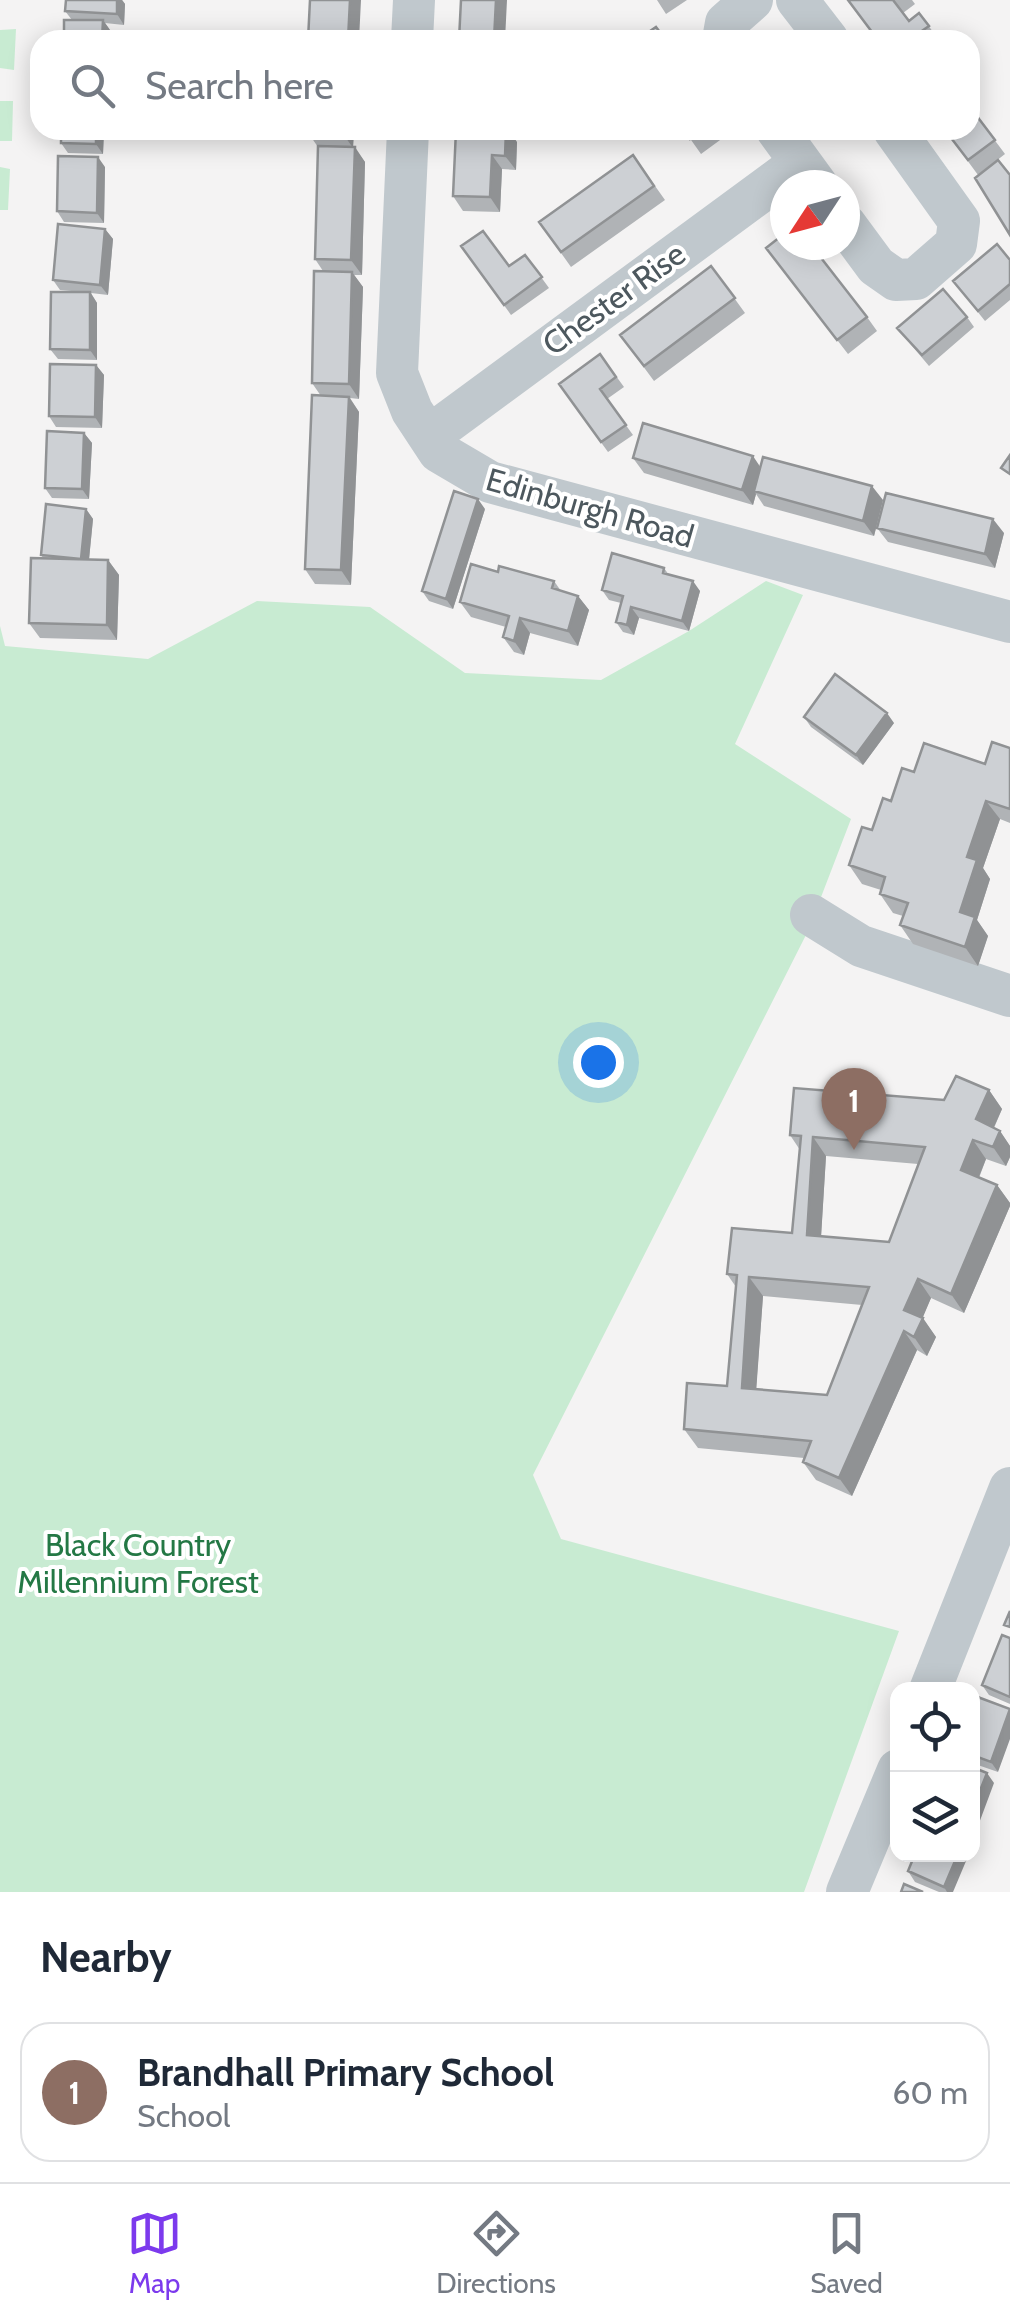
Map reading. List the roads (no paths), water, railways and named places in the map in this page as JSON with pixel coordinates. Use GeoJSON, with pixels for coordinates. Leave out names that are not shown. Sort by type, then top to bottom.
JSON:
{"type":"FeatureCollection","features":[{"type":"Feature","properties":{"kind":"street"},"geometry":{"type":"LineString","coordinates":[[412,30],[414,0]]}},
{"type":"Feature","properties":{"kind":"street"},"geometry":{"type":"LineString","coordinates":[[725,30],[726,23],[752,0]]}},
{"type":"Feature","properties":{"kind":"street"},"geometry":{"type":"LineString","coordinates":[[797,0],[820,30]]}},
{"type":"Feature","properties":{"kind":"street","name":"Edinburgh Road"},"geometry":{"type":"LineString","coordinates":[[408,140],[398,373],[407,402],[429,436],[459,468],[490,482],[1010,622]]}},
{"type":"Feature","properties":{"kind":"street"},"geometry":{"type":"LineString","coordinates":[[860,244],[876,266],[896,280],[916,279],[956,244],[959,221],[901,140]]}},
{"type":"Feature","properties":{"kind":"street","name":"Chester Rise"},"geometry":{"type":"LineString","coordinates":[[429,436],[798,159]]}},
{"type":"Feature","properties":{"kind":"street"},"geometry":{"type":"LineString","coordinates":[[811,916],[862,946],[1010,996]]}},
{"type":"Feature","properties":{"kind":"street"},"geometry":{"type":"LineString","coordinates":[[933,1682],[1010,1488]]}},
{"type":"Feature","properties":{"kind":"street"},"geometry":{"type":"LineString","coordinates":[[847,1892],[897,1772]]}},
{"type":"Feature","properties":{"kind":"place","name":"Brandhall Primary School"},"geometry":{"type":"Point","coordinates":[854,1150]}},
{"type":"Feature","properties":{"kind":"park label","name":"Black Country Millennium Forest"},"geometry":{"type":"Point","coordinates":[138,1564]}}]}
